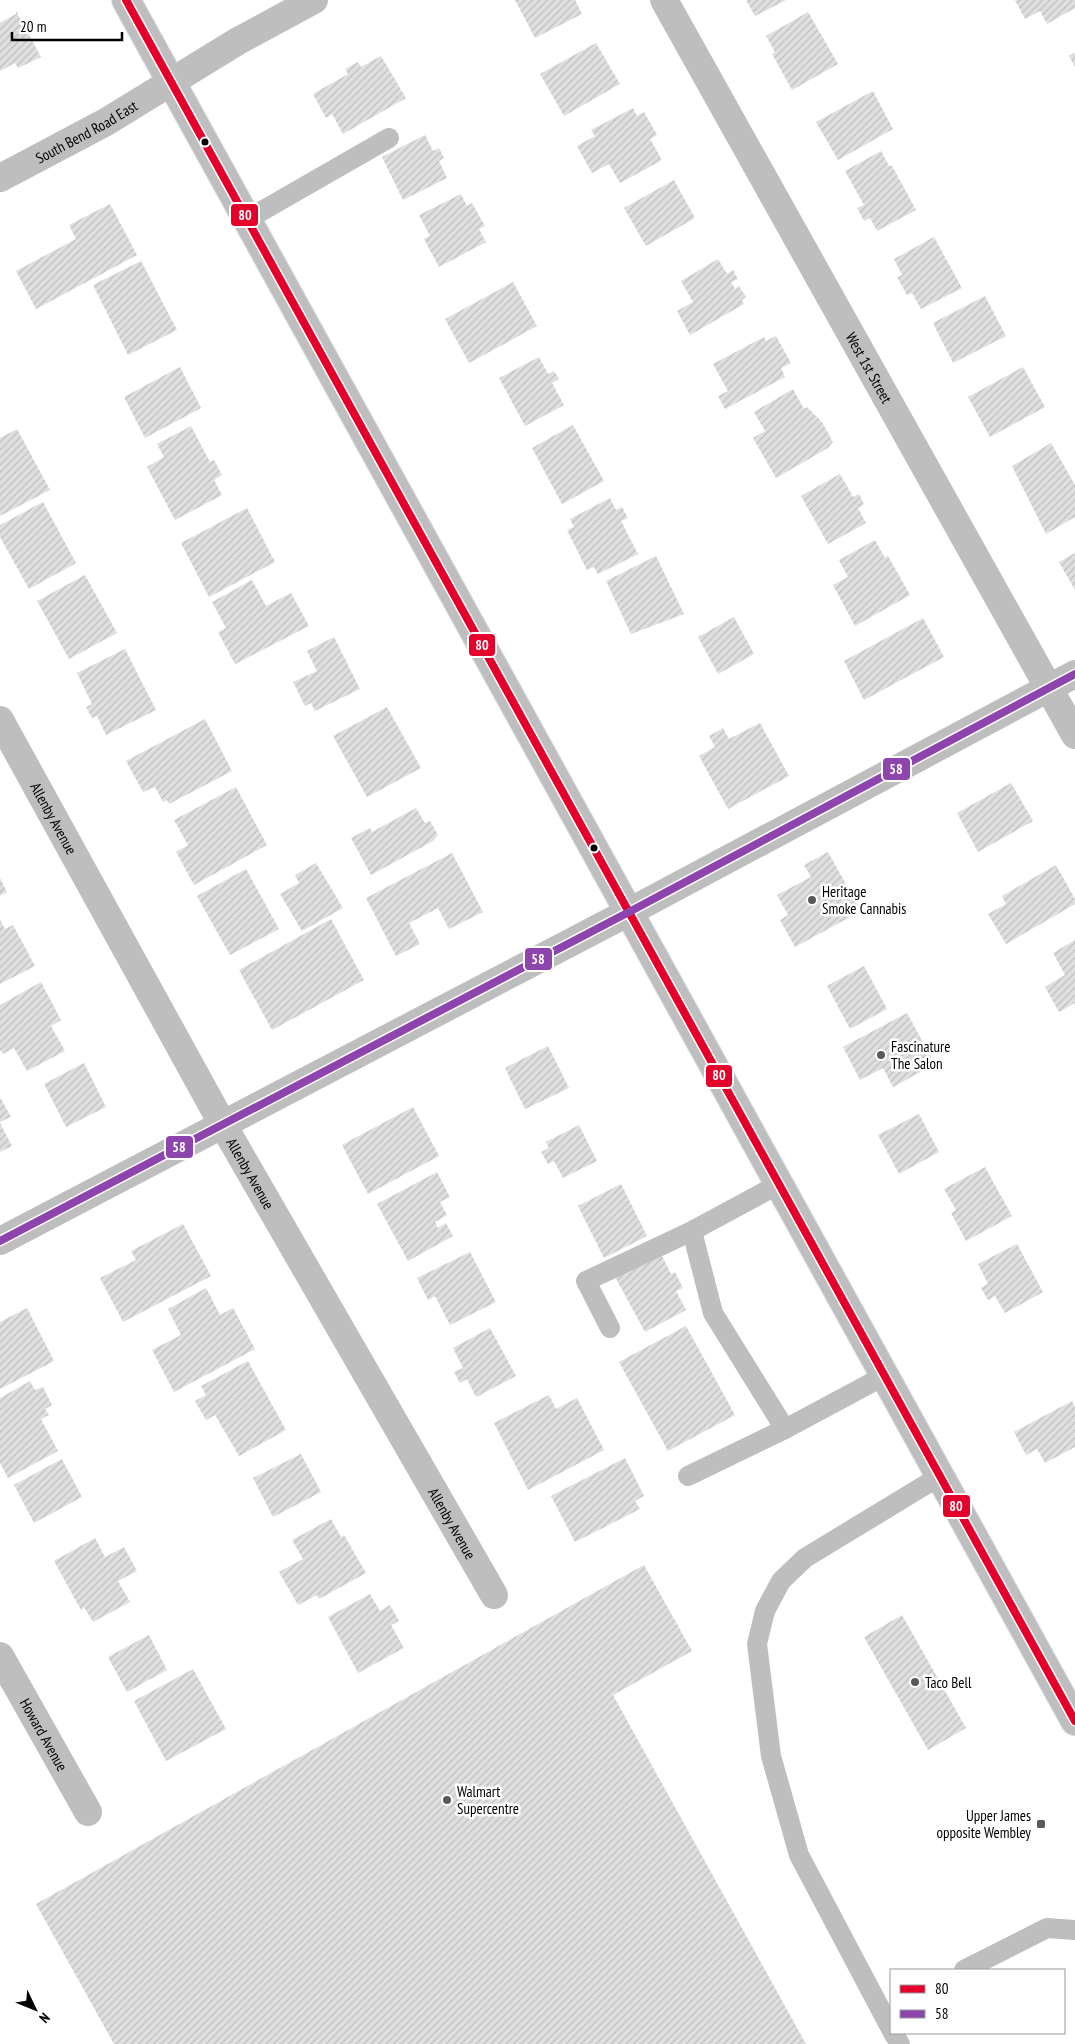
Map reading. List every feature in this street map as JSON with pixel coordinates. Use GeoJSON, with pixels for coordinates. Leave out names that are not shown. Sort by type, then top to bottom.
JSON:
{"type":"FeatureCollection","features":[{"type":"Feature","properties":{"kind":"street"},"geometry":{"type":"LineString","coordinates":[[126,0],[1075,1720]]}},
{"type":"Feature","properties":{"kind":"street","name":"South Bend Road East"},"geometry":{"type":"LineString","coordinates":[[0,178],[106,122],[171,84],[238,41],[280,8],[314,0]]}},
{"type":"Feature","properties":{"kind":"street","name":"West 1st Street"},"geometry":{"type":"LineString","coordinates":[[664,0],[1075,735]]}},
{"type":"Feature","properties":{"kind":"street"},"geometry":{"type":"LineString","coordinates":[[0,1241],[629,912],[1075,674]]}},
{"type":"Feature","properties":{"kind":"street","name":"Allenby Avenue"},"geometry":{"type":"LineString","coordinates":[[0,720],[223,1124],[494,1595]]}},
{"type":"Feature","properties":{"kind":"street","name":"Howard Avenue"},"geometry":{"type":"LineString","coordinates":[[0,1656],[88,1812]]}},
{"type":"Feature","properties":{"kind":"lane"},"geometry":{"type":"LineString","coordinates":[[246,220],[389,138]]}},
{"type":"Feature","properties":{"kind":"lane"},"geometry":{"type":"LineString","coordinates":[[610,1328],[586,1281],[692,1231],[780,1184]]}},
{"type":"Feature","properties":{"kind":"lane"},"geometry":{"type":"LineString","coordinates":[[692,1231],[713,1313],[785,1429]]}},
{"type":"Feature","properties":{"kind":"lane"},"geometry":{"type":"LineString","coordinates":[[688,1476],[785,1429],[884,1376]]}},
{"type":"Feature","properties":{"kind":"lane"},"geometry":{"type":"LineString","coordinates":[[888,2016],[799,1855],[770,1756],[757,1644],[765,1611],[781,1582],[805,1558],[940,1476]]}},
{"type":"Feature","properties":{"kind":"lane"},"geometry":{"type":"LineString","coordinates":[[966,1969],[1048,1928],[1075,1930]]}},
{"type":"Feature","properties":{"kind":"building"},"geometry":{"type":"Polygon","coordinates":[[[515,0],[575,0],[582,14],[535,38],[515,0]]]}},
{"type":"Feature","properties":{"kind":"building"},"geometry":{"type":"Polygon","coordinates":[[[746,0],[786,0],[755,16],[746,0]]]}},
{"type":"Feature","properties":{"kind":"building"},"geometry":{"type":"Polygon","coordinates":[[[1015,0],[1075,0],[1075,8],[1047,24],[1040,11],[1025,19],[1015,0]]]}},
{"type":"Feature","properties":{"kind":"building"},"geometry":{"type":"Polygon","coordinates":[[[16,11],[41,57],[18,68],[15,63],[0,71],[0,23],[16,14],[16,11]]]}},
{"type":"Feature","properties":{"kind":"building"},"geometry":{"type":"Polygon","coordinates":[[[808,12],[838,64],[792,90],[772,54],[775,52],[766,36],[808,12]]]}},
{"type":"Feature","properties":{"kind":"building"},"geometry":{"type":"Polygon","coordinates":[[[596,43],[620,84],[564,116],[540,74],[596,43]]]}},
{"type":"Feature","properties":{"kind":"building"},"geometry":{"type":"Polygon","coordinates":[[[1075,52],[1075,67],[1069,56],[1075,52]]]}},
{"type":"Feature","properties":{"kind":"building"},"geometry":{"type":"Polygon","coordinates":[[[381,56],[406,98],[343,134],[332,114],[326,118],[313,94],[348,74],[345,69],[358,62],[361,67],[381,56]]]}},
{"type":"Feature","properties":{"kind":"building"},"geometry":{"type":"Polygon","coordinates":[[[873,91],[893,129],[838,160],[816,122],[873,91]]]}},
{"type":"Feature","properties":{"kind":"building"},"geometry":{"type":"Polygon","coordinates":[[[633,108],[637,116],[644,112],[657,135],[650,139],[662,160],[620,183],[609,164],[592,173],[577,146],[595,136],[591,130],[633,108]]]}},
{"type":"Feature","properties":{"kind":"building"},"geometry":{"type":"Polygon","coordinates":[[[425,135],[433,151],[439,148],[444,158],[439,161],[447,178],[403,200],[382,157],[425,135]]]}},
{"type":"Feature","properties":{"kind":"building"},"geometry":{"type":"Polygon","coordinates":[[[881,151],[889,166],[892,166],[916,210],[877,231],[870,218],[864,221],[857,208],[864,205],[845,171],[881,151]]]}},
{"type":"Feature","properties":{"kind":"building"},"geometry":{"type":"Polygon","coordinates":[[[674,180],[695,218],[646,246],[624,208],[674,180]]]}},
{"type":"Feature","properties":{"kind":"building"},"geometry":{"type":"Polygon","coordinates":[[[461,194],[467,206],[472,203],[485,226],[479,229],[486,242],[439,267],[424,239],[430,236],[419,215],[461,194]]]}},
{"type":"Feature","properties":{"kind":"building"},"geometry":{"type":"Polygon","coordinates":[[[110,204],[137,255],[36,309],[16,271],[76,239],[69,225],[110,204]]]}},
{"type":"Feature","properties":{"kind":"building"},"geometry":{"type":"Polygon","coordinates":[[[934,237],[962,288],[921,309],[912,293],[907,295],[897,277],[902,275],[894,259],[934,237]]]}},
{"type":"Feature","properties":{"kind":"building"},"geometry":{"type":"Polygon","coordinates":[[[718,259],[727,274],[733,270],[738,279],[731,282],[735,289],[739,286],[746,297],[742,300],[744,304],[690,335],[677,311],[693,302],[681,281],[718,259]]]}},
{"type":"Feature","properties":{"kind":"building"},"geometry":{"type":"Polygon","coordinates":[[[141,261],[177,330],[128,355],[93,285],[141,261]]]}},
{"type":"Feature","properties":{"kind":"building"},"geometry":{"type":"Polygon","coordinates":[[[513,282],[537,326],[469,363],[445,319],[513,282]]]}},
{"type":"Feature","properties":{"kind":"building"},"geometry":{"type":"Polygon","coordinates":[[[985,296],[1006,336],[953,363],[933,323],[985,296]]]}},
{"type":"Feature","properties":{"kind":"building"},"geometry":{"type":"Polygon","coordinates":[[[776,336],[791,363],[781,368],[785,377],[725,409],[718,396],[728,391],[713,364],[764,337],[766,341],[776,336]]]}},
{"type":"Feature","properties":{"kind":"building"},"geometry":{"type":"Polygon","coordinates":[[[539,357],[548,374],[554,371],[559,379],[552,383],[564,405],[525,426],[499,378],[539,357]]]}},
{"type":"Feature","properties":{"kind":"building"},"geometry":{"type":"Polygon","coordinates":[[[180,367],[201,408],[145,438],[124,397],[180,367]]]}},
{"type":"Feature","properties":{"kind":"building"},"geometry":{"type":"Polygon","coordinates":[[[1023,367],[1045,407],[990,437],[968,397],[1023,367]]]}},
{"type":"Feature","properties":{"kind":"building"},"geometry":{"type":"Polygon","coordinates":[[[793,389],[804,409],[807,407],[822,422],[833,442],[828,448],[776,478],[753,438],[765,431],[754,412],[793,389]]]}},
{"type":"Feature","properties":{"kind":"building"},"geometry":{"type":"Polygon","coordinates":[[[573,425],[604,481],[562,504],[532,448],[573,425]]]}},
{"type":"Feature","properties":{"kind":"building"},"geometry":{"type":"Polygon","coordinates":[[[191,426],[210,462],[214,460],[222,475],[214,480],[222,495],[175,520],[147,467],[164,457],[157,444],[191,426]]]}},
{"type":"Feature","properties":{"kind":"building"},"geometry":{"type":"Polygon","coordinates":[[[17,429],[50,490],[0,516],[0,438],[17,429]]]}},
{"type":"Feature","properties":{"kind":"building"},"geometry":{"type":"Polygon","coordinates":[[[1051,443],[1075,485],[1075,517],[1046,534],[1012,466],[1051,443]]]}},
{"type":"Feature","properties":{"kind":"building"},"geometry":{"type":"Polygon","coordinates":[[[840,474],[853,497],[859,494],[864,504],[858,508],[866,523],[828,544],[801,496],[840,474]]]}},
{"type":"Feature","properties":{"kind":"building"},"geometry":{"type":"Polygon","coordinates":[[[610,498],[616,510],[622,507],[628,518],[621,521],[638,554],[598,574],[594,567],[587,570],[567,530],[574,527],[570,519],[610,498]]]}},
{"type":"Feature","properties":{"kind":"building"},"geometry":{"type":"Polygon","coordinates":[[[43,502],[76,563],[29,589],[0,537],[0,525],[43,502]]]}},
{"type":"Feature","properties":{"kind":"building"},"geometry":{"type":"Polygon","coordinates":[[[247,508],[275,562],[209,597],[181,543],[247,508]]]}},
{"type":"Feature","properties":{"kind":"building"},"geometry":{"type":"Polygon","coordinates":[[[875,540],[885,558],[888,556],[910,595],[855,626],[833,585],[848,577],[839,560],[875,540]]]}},
{"type":"Feature","properties":{"kind":"building"},"geometry":{"type":"Polygon","coordinates":[[[1075,553],[1075,590],[1059,562],[1075,553]]]}},
{"type":"Feature","properties":{"kind":"building"},"geometry":{"type":"Polygon","coordinates":[[[656,556],[684,614],[631,634],[606,581],[656,556]]]}},
{"type":"Feature","properties":{"kind":"building"},"geometry":{"type":"Polygon","coordinates":[[[85,575],[117,633],[69,659],[37,601],[85,575]]]}},
{"type":"Feature","properties":{"kind":"building"},"geometry":{"type":"Polygon","coordinates":[[[252,580],[266,606],[291,593],[309,626],[235,664],[218,632],[226,628],[212,602],[252,580]]]}},
{"type":"Feature","properties":{"kind":"building"},"geometry":{"type":"Polygon","coordinates":[[[734,617],[754,654],[718,674],[698,637],[734,617]]]}},
{"type":"Feature","properties":{"kind":"building"},"geometry":{"type":"Polygon","coordinates":[[[923,618],[944,657],[864,700],[844,661],[923,618]]]}},
{"type":"Feature","properties":{"kind":"building"},"geometry":{"type":"Polygon","coordinates":[[[334,637],[360,689],[315,711],[311,703],[305,706],[293,682],[317,671],[307,651],[334,637]]]}},
{"type":"Feature","properties":{"kind":"building"},"geometry":{"type":"Polygon","coordinates":[[[125,649],[156,710],[106,735],[97,716],[92,718],[86,707],[92,704],[77,673],[125,649]]]}},
{"type":"Feature","properties":{"kind":"building"},"geometry":{"type":"Polygon","coordinates":[[[387,707],[421,768],[367,797],[333,736],[387,707]]]}},
{"type":"Feature","properties":{"kind":"building"},"geometry":{"type":"Polygon","coordinates":[[[205,719],[232,771],[169,804],[167,800],[163,802],[155,787],[143,792],[126,761],[205,719]]]}},
{"type":"Feature","properties":{"kind":"building"},"geometry":{"type":"Polygon","coordinates":[[[760,723],[789,776],[728,809],[699,756],[715,747],[709,736],[723,728],[729,739],[760,723]]]}},
{"type":"Feature","properties":{"kind":"building"},"geometry":{"type":"Polygon","coordinates":[[[1011,783],[1033,821],[978,852],[957,813],[1011,783]]]}},
{"type":"Feature","properties":{"kind":"building"},"geometry":{"type":"Polygon","coordinates":[[[236,787],[267,845],[194,885],[176,852],[188,845],[174,820],[236,787]]]}},
{"type":"Feature","properties":{"kind":"building"},"geometry":{"type":"Polygon","coordinates":[[[416,808],[425,823],[430,821],[438,835],[433,841],[371,875],[351,838],[370,828],[372,832],[416,808]]]}},
{"type":"Feature","properties":{"kind":"building"},"geometry":{"type":"Polygon","coordinates":[[[828,852],[861,911],[795,947],[780,920],[788,915],[777,895],[811,877],[804,865],[828,852]]]}},
{"type":"Feature","properties":{"kind":"building"},"geometry":{"type":"Polygon","coordinates":[[[452,853],[483,912],[449,929],[438,908],[409,923],[420,944],[396,956],[366,898],[452,853]]]}},
{"type":"Feature","properties":{"kind":"building"},"geometry":{"type":"Polygon","coordinates":[[[316,863],[343,908],[302,931],[280,894],[299,883],[295,875],[316,863]]]}},
{"type":"Feature","properties":{"kind":"building"},"geometry":{"type":"Polygon","coordinates":[[[1056,865],[1075,899],[1075,904],[1006,944],[988,914],[1006,904],[1002,896],[1056,865]]]}},
{"type":"Feature","properties":{"kind":"building"},"geometry":{"type":"Polygon","coordinates":[[[246,869],[279,929],[230,955],[197,896],[246,869]]]}},
{"type":"Feature","properties":{"kind":"building"},"geometry":{"type":"Polygon","coordinates":[[[0,878],[7,892],[0,896],[0,878]]]}},
{"type":"Feature","properties":{"kind":"building"},"geometry":{"type":"Polygon","coordinates":[[[331,919],[364,980],[272,1030],[239,970],[331,919]]]}},
{"type":"Feature","properties":{"kind":"building"},"geometry":{"type":"Polygon","coordinates":[[[0,920],[5,929],[13,925],[35,966],[0,984],[0,920]]]}},
{"type":"Feature","properties":{"kind":"building"},"geometry":{"type":"Polygon","coordinates":[[[1075,940],[1075,1003],[1059,1012],[1045,987],[1065,975],[1053,953],[1075,940]]]}},
{"type":"Feature","properties":{"kind":"building"},"geometry":{"type":"Polygon","coordinates":[[[864,966],[887,1009],[850,1029],[827,986],[864,966]]]}},
{"type":"Feature","properties":{"kind":"building"},"geometry":{"type":"Polygon","coordinates":[[[41,982],[61,1020],[51,1026],[65,1051],[27,1071],[14,1048],[3,1054],[0,1050],[0,1005],[41,982]]]}},
{"type":"Feature","properties":{"kind":"building"},"geometry":{"type":"Polygon","coordinates":[[[907,1013],[935,1064],[893,1087],[883,1068],[860,1080],[843,1047],[907,1013]]]}},
{"type":"Feature","properties":{"kind":"building"},"geometry":{"type":"Polygon","coordinates":[[[548,1046],[569,1088],[525,1109],[505,1068],[548,1046]]]}},
{"type":"Feature","properties":{"kind":"building"},"geometry":{"type":"Polygon","coordinates":[[[84,1063],[106,1107],[66,1127],[44,1084],[84,1063]]]}},
{"type":"Feature","properties":{"kind":"building"},"geometry":{"type":"Polygon","coordinates":[[[0,1097],[11,1117],[0,1122],[0,1097]]]}},
{"type":"Feature","properties":{"kind":"building"},"geometry":{"type":"Polygon","coordinates":[[[413,1107],[439,1156],[368,1194],[342,1145],[413,1107]]]}},
{"type":"Feature","properties":{"kind":"building"},"geometry":{"type":"Polygon","coordinates":[[[919,1114],[939,1152],[899,1174],[878,1135],[919,1114]]]}},
{"type":"Feature","properties":{"kind":"building"},"geometry":{"type":"Polygon","coordinates":[[[0,1123],[12,1146],[0,1152],[0,1123]]]}},
{"type":"Feature","properties":{"kind":"building"},"geometry":{"type":"Polygon","coordinates":[[[579,1125],[597,1161],[563,1178],[554,1161],[548,1164],[541,1152],[549,1148],[546,1142],[579,1125]]]}},
{"type":"Feature","properties":{"kind":"building"},"geometry":{"type":"Polygon","coordinates":[[[985,1167],[1012,1216],[966,1241],[951,1213],[956,1210],[944,1189],[985,1167]]]}},
{"type":"Feature","properties":{"kind":"building"},"geometry":{"type":"Polygon","coordinates":[[[437,1172],[450,1197],[440,1202],[447,1215],[435,1222],[438,1228],[446,1223],[453,1236],[408,1261],[377,1204],[437,1172]]]}},
{"type":"Feature","properties":{"kind":"building"},"geometry":{"type":"Polygon","coordinates":[[[621,1184],[647,1236],[604,1258],[578,1206],[621,1184]]]}},
{"type":"Feature","properties":{"kind":"building"},"geometry":{"type":"Polygon","coordinates":[[[183,1224],[211,1276],[123,1322],[100,1278],[136,1260],[131,1251],[183,1224]]]}},
{"type":"Feature","properties":{"kind":"building"},"geometry":{"type":"Polygon","coordinates":[[[1017,1244],[1043,1292],[1005,1313],[995,1296],[988,1300],[981,1288],[988,1284],[978,1264],[1017,1244]]]}},
{"type":"Feature","properties":{"kind":"building"},"geometry":{"type":"Polygon","coordinates":[[[470,1252],[496,1302],[450,1325],[435,1296],[428,1300],[417,1278],[470,1252]]]}},
{"type":"Feature","properties":{"kind":"building"},"geometry":{"type":"Polygon","coordinates":[[[662,1256],[671,1274],[675,1272],[683,1288],[676,1291],[686,1310],[645,1332],[614,1275],[662,1256]]]}},
{"type":"Feature","properties":{"kind":"building"},"geometry":{"type":"Polygon","coordinates":[[[206,1288],[220,1315],[233,1308],[255,1349],[174,1392],[152,1350],[181,1335],[168,1309],[206,1288]]]}},
{"type":"Feature","properties":{"kind":"building"},"geometry":{"type":"Polygon","coordinates":[[[27,1308],[54,1361],[0,1389],[0,1322],[27,1308]]]}},
{"type":"Feature","properties":{"kind":"building"},"geometry":{"type":"Polygon","coordinates":[[[686,1326],[735,1415],[668,1451],[619,1362],[686,1326]]]}},
{"type":"Feature","properties":{"kind":"building"},"geometry":{"type":"Polygon","coordinates":[[[490,1328],[516,1376],[476,1397],[467,1379],[460,1383],[454,1372],[463,1368],[453,1348],[490,1328]]]}},
{"type":"Feature","properties":{"kind":"building"},"geometry":{"type":"Polygon","coordinates":[[[248,1361],[286,1430],[239,1456],[215,1415],[206,1420],[195,1401],[206,1395],[201,1386],[248,1361]]]}},
{"type":"Feature","properties":{"kind":"building"},"geometry":{"type":"Polygon","coordinates":[[[30,1381],[35,1390],[43,1387],[52,1405],[45,1409],[49,1415],[41,1419],[58,1451],[8,1478],[0,1463],[0,1398],[30,1381]]]}},
{"type":"Feature","properties":{"kind":"building"},"geometry":{"type":"Polygon","coordinates":[[[549,1395],[556,1409],[577,1398],[604,1450],[528,1490],[494,1423],[549,1395]]]}},
{"type":"Feature","properties":{"kind":"building"},"geometry":{"type":"Polygon","coordinates":[[[1072,1401],[1075,1407],[1075,1447],[1045,1463],[1037,1449],[1026,1455],[1014,1432],[1072,1401]]]}},
{"type":"Feature","properties":{"kind":"building"},"geometry":{"type":"Polygon","coordinates":[[[301,1454],[321,1492],[273,1517],[253,1478],[301,1454]]]}},
{"type":"Feature","properties":{"kind":"building"},"geometry":{"type":"Polygon","coordinates":[[[625,1458],[644,1496],[635,1501],[640,1509],[575,1542],[551,1496],[625,1458]]]}},
{"type":"Feature","properties":{"kind":"building"},"geometry":{"type":"Polygon","coordinates":[[[62,1459],[82,1497],[34,1523],[14,1485],[62,1459]]]}},
{"type":"Feature","properties":{"kind":"building"},"geometry":{"type":"Polygon","coordinates":[[[331,1519],[341,1537],[344,1535],[366,1573],[319,1599],[317,1595],[298,1605],[279,1572],[303,1559],[292,1540],[331,1519]]]}},
{"type":"Feature","properties":{"kind":"building"},"geometry":{"type":"Polygon","coordinates":[[[95,1538],[105,1557],[124,1547],[137,1571],[118,1581],[130,1602],[93,1622],[84,1607],[81,1610],[54,1561],[95,1538]]]}},
{"type":"Feature","properties":{"kind":"building","name":"Walmart Supercentre"},"geometry":{"type":"Polygon","coordinates":[[[644,1565],[692,1651],[613,1695],[806,2044],[114,2044],[36,1904],[644,1565]]]}},
{"type":"Feature","properties":{"kind":"building"},"geometry":{"type":"Polygon","coordinates":[[[370,1594],[380,1611],[390,1605],[399,1621],[391,1625],[404,1648],[358,1673],[328,1617],[370,1594]]]}},
{"type":"Feature","properties":{"kind":"building","name":"Taco Bell"},"geometry":{"type":"Polygon","coordinates":[[[902,1615],[966,1728],[928,1750],[864,1637],[902,1615]]]}},
{"type":"Feature","properties":{"kind":"building"},"geometry":{"type":"Polygon","coordinates":[[[149,1635],[167,1670],[127,1692],[108,1657],[149,1635]]]}},
{"type":"Feature","properties":{"kind":"building"},"geometry":{"type":"Polygon","coordinates":[[[193,1669],[226,1729],[166,1761],[134,1701],[193,1669]]]}},
{"type":"Feature","properties":{"kind":"transit line","name":"80"},"geometry":{"type":"LineString","coordinates":[[126,0],[1075,1721]]}},
{"type":"Feature","properties":{"kind":"transit line","name":"58"},"geometry":{"type":"LineString","coordinates":[[0,1241],[629,912],[1075,674]]}},
{"type":"Feature","properties":{"kind":"place","name":"Heritage Smoke Cannabis"},"geometry":{"type":"Point","coordinates":[812,900]}},
{"type":"Feature","properties":{"kind":"place","name":"Fascinature The Salon"},"geometry":{"type":"Point","coordinates":[881,1055]}},
{"type":"Feature","properties":{"kind":"place","name":"Taco Bell"},"geometry":{"type":"Point","coordinates":[915,1682]}},
{"type":"Feature","properties":{"kind":"place","name":"Walmart Supercentre"},"geometry":{"type":"Point","coordinates":[447,1800]}},
{"type":"Feature","properties":{"kind":"place","name":"Upper James opposite Wembley"},"geometry":{"type":"Point","coordinates":[1041,1824]}}]}
